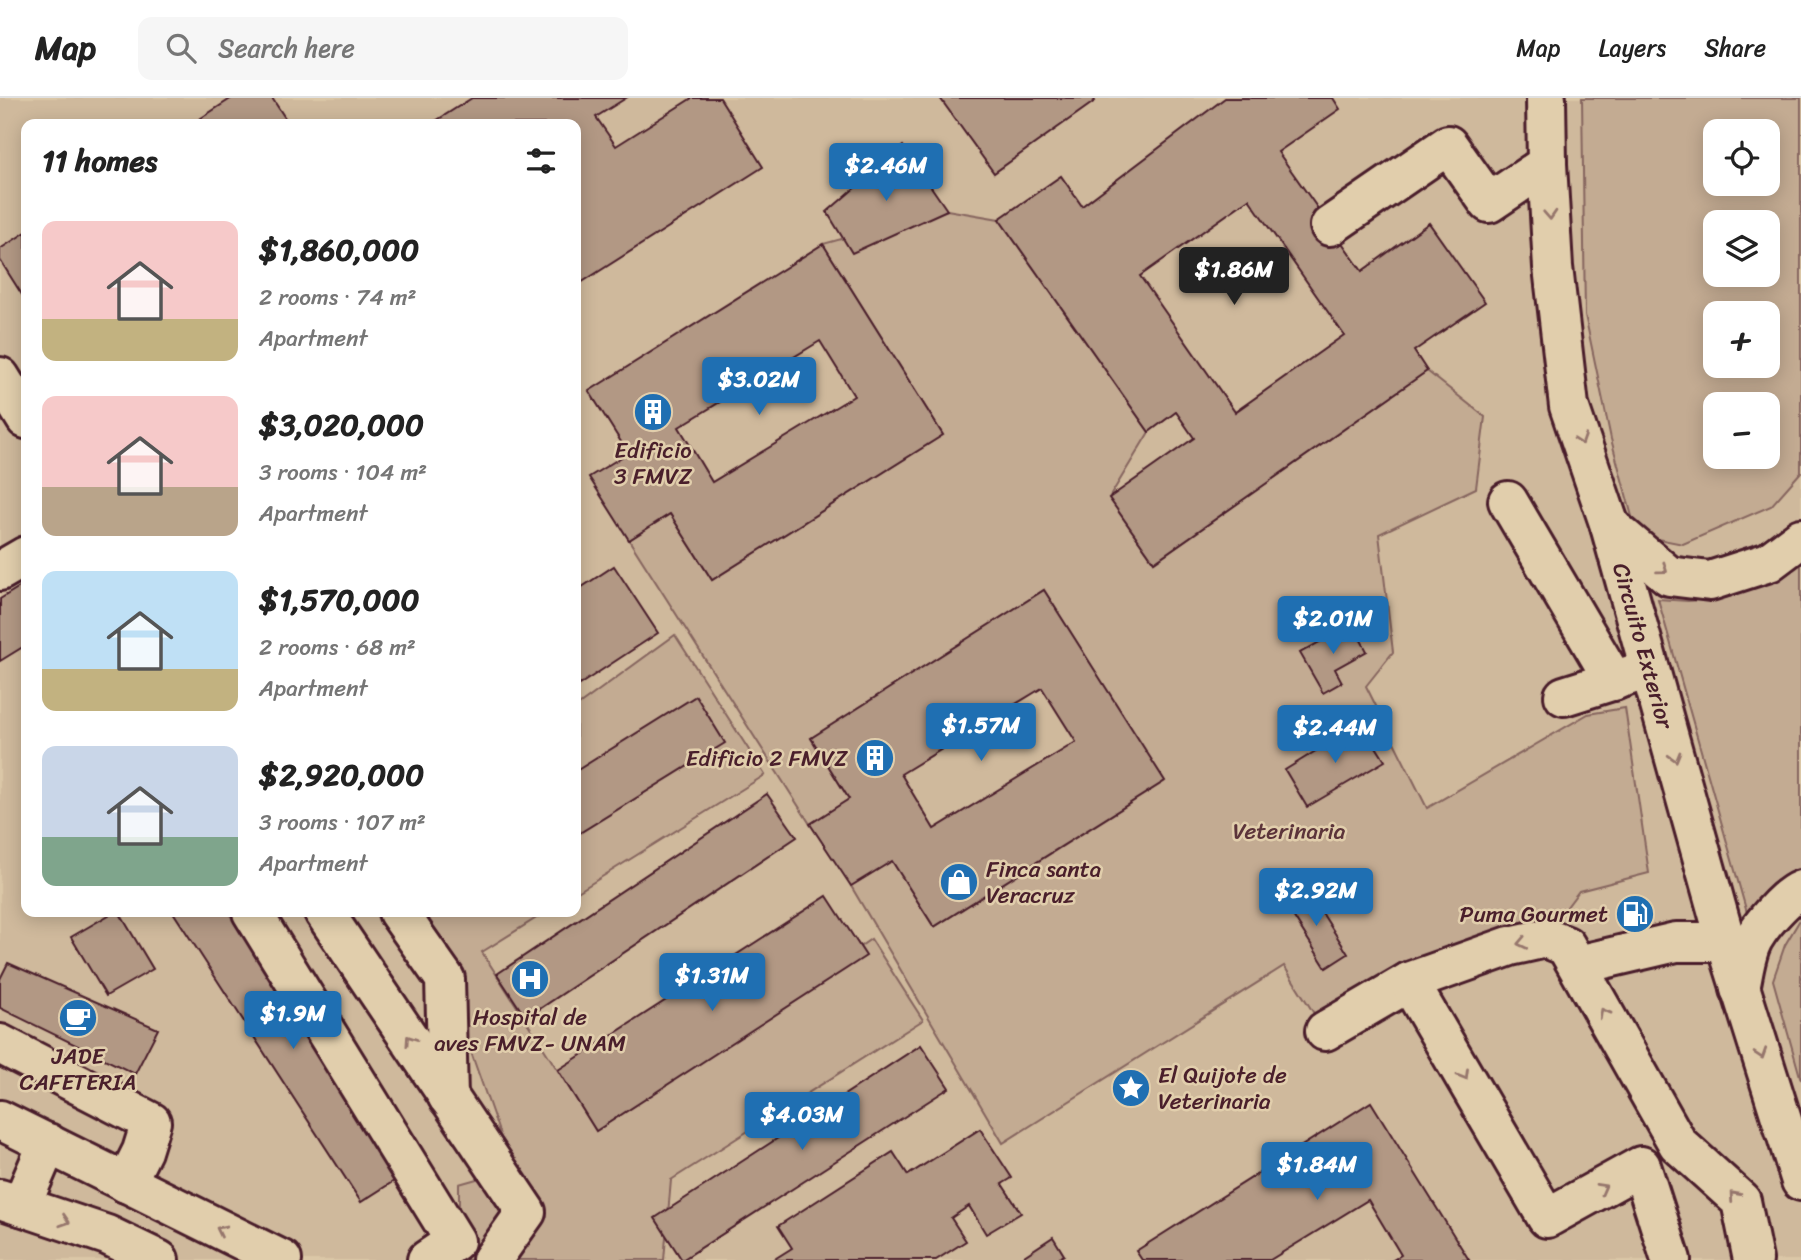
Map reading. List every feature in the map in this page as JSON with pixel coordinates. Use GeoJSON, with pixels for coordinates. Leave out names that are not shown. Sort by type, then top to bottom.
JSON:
{"type":"FeatureCollection","features":[{"type":"Feature","properties":{"kind":"street","name":"Circuito Exterior"},"geometry":{"type":"LineString","coordinates":[[1546,98],[1553,267],[1569,406],[1610,526],[1726,942],[1801,1181]]}},
{"type":"Feature","properties":{"kind":"street"},"geometry":{"type":"LineString","coordinates":[[1330,226],[1448,145],[1489,203],[1547,164]]}},
{"type":"Feature","properties":{"kind":"street"},"geometry":{"type":"LineString","coordinates":[[0,377],[21,411]]}},
{"type":"Feature","properties":{"kind":"street"},"geometry":{"type":"LineString","coordinates":[[1508,501],[1614,681]]}},
{"type":"Feature","properties":{"kind":"street"},"geometry":{"type":"LineString","coordinates":[[1610,526],[1669,576],[1710,581],[1769,562],[1801,538]]}},
{"type":"Feature","properties":{"kind":"street"},"geometry":{"type":"LineString","coordinates":[[0,571],[21,559]]}},
{"type":"Feature","properties":{"kind":"street"},"geometry":{"type":"LineString","coordinates":[[1564,696],[1649,668]]}},
{"type":"Feature","properties":{"kind":"street"},"geometry":{"type":"LineString","coordinates":[[1740,989],[1750,945],[1777,909],[1801,890]]}},
{"type":"Feature","properties":{"kind":"street"},"geometry":{"type":"LineString","coordinates":[[255,917],[455,1241],[427,1260]]}},
{"type":"Feature","properties":{"kind":"street"},"geometry":{"type":"LineString","coordinates":[[327,917],[526,1212],[492,1260]]}},
{"type":"Feature","properties":{"kind":"street"},"geometry":{"type":"LineString","coordinates":[[402,917],[445,979],[448,1097]]}},
{"type":"Feature","properties":{"kind":"street"},"geometry":{"type":"LineString","coordinates":[[1325,1031],[1409,982],[1510,946],[1546,938],[1566,946],[1678,1144],[1741,1201],[1753,1260]]}},
{"type":"Feature","properties":{"kind":"street"},"geometry":{"type":"LineString","coordinates":[[1578,965],[1676,942],[1726,942]]}},
{"type":"Feature","properties":{"kind":"street"},"geometry":{"type":"LineString","coordinates":[[1409,982],[1547,1218],[1678,1144]]}},
{"type":"Feature","properties":{"kind":"street"},"geometry":{"type":"LineString","coordinates":[[0,1044],[151,1122],[142,1151],[127,1183]]}},
{"type":"Feature","properties":{"kind":"street"},"geometry":{"type":"LineString","coordinates":[[0,1120],[282,1260]]}},
{"type":"Feature","properties":{"kind":"street"},"geometry":{"type":"LineString","coordinates":[[48,1143],[10,1203],[107,1235],[159,1260]]}},
{"type":"Feature","properties":{"kind":"street"},"geometry":{"type":"LineString","coordinates":[[1642,1166],[1671,1260]]}},
{"type":"Feature","properties":{"kind":"shaded area"},"geometry":{"type":"Polygon","coordinates":[[[0,98],[1801,98],[1801,1260],[0,1260],[0,98]]]}},
{"type":"Feature","properties":{"kind":"green space"},"geometry":{"type":"Polygon","coordinates":[[[1582,98],[1801,98],[1801,472],[1771,506],[1683,544],[1637,535],[1611,439],[1585,315],[1582,98]]]}},
{"type":"Feature","properties":{"kind":"green space","name":"Veterinaria"},"geometry":{"type":"Polygon","coordinates":[[[947,210],[999,219],[1149,432],[1109,498],[1154,562],[1427,371],[1485,417],[1476,488],[1379,534],[1393,652],[1366,686],[1427,808],[1588,714],[1625,708],[1649,873],[1579,891],[1545,936],[1325,1031],[1284,966],[1003,1143],[851,886],[892,861],[934,927],[1164,782],[1044,590],[811,738],[849,799],[810,824],[629,540],[670,514],[712,580],[943,435],[823,244],[947,210]]]}},
{"type":"Feature","properties":{"kind":"green space"},"geometry":{"type":"Polygon","coordinates":[[[1801,554],[1801,873],[1751,927],[1658,599],[1688,601],[1729,597],[1774,577],[1801,554]]]}},
{"type":"Feature","properties":{"kind":"green space"},"geometry":{"type":"Polygon","coordinates":[[[675,635],[765,775],[581,890],[581,703],[675,635]]]}},
{"type":"Feature","properties":{"kind":"green space"},"geometry":{"type":"Polygon","coordinates":[[[429,917],[538,917],[482,952],[596,1130],[871,939],[923,1020],[671,1180],[664,1260],[447,1260],[459,1242],[459,1184],[512,1169],[472,1055],[429,917]]]}},
{"type":"Feature","properties":{"kind":"green space"},"geometry":{"type":"Polygon","coordinates":[[[1801,918],[1801,1080],[1773,980],[1785,945],[1801,918]]]}},
{"type":"Feature","properties":{"kind":"building"},"geometry":{"type":"Polygon","coordinates":[[[232,98],[272,98],[286,119],[200,119],[232,98]]]}},
{"type":"Feature","properties":{"kind":"building"},"geometry":{"type":"Polygon","coordinates":[[[472,98],[626,98],[596,117],[616,146],[692,98],[720,98],[763,167],[581,283],[581,119],[439,119],[472,98]]]}},
{"type":"Feature","properties":{"kind":"building"},"geometry":{"type":"Polygon","coordinates":[[[940,98],[1093,98],[1095,101],[994,173],[940,98]]]}},
{"type":"Feature","properties":{"kind":"building"},"geometry":{"type":"Polygon","coordinates":[[[1225,98],[1333,98],[1340,109],[1278,152],[1362,271],[1429,223],[1485,302],[1414,351],[1427,371],[1154,562],[1109,498],[1194,438],[1176,412],[1149,432],[999,219],[1061,176],[1082,206],[1225,98]],[[1249,199],[1140,276],[1235,412],[1344,335],[1249,199]]]}},
{"type":"Feature","properties":{"kind":"building"},"geometry":{"type":"Polygon","coordinates":[[[903,146],[947,210],[852,253],[827,212],[903,146]]]}},
{"type":"Feature","properties":{"kind":"building"},"geometry":{"type":"Polygon","coordinates":[[[21,235],[21,293],[0,260],[0,249],[21,235]]]}},
{"type":"Feature","properties":{"kind":"building","name":"Edificio 3 FMVZ"},"geometry":{"type":"Polygon","coordinates":[[[823,244],[943,435],[712,580],[670,514],[629,540],[589,477],[628,453],[589,391],[823,244]],[[820,341],[679,427],[712,482],[854,396],[820,341]]]}},
{"type":"Feature","properties":{"kind":"building"},"geometry":{"type":"Polygon","coordinates":[[[614,566],[658,633],[581,684],[581,588],[614,566]]]}},
{"type":"Feature","properties":{"kind":"building"},"geometry":{"type":"Polygon","coordinates":[[[21,586],[21,648],[0,661],[0,599],[21,586]]]}},
{"type":"Feature","properties":{"kind":"building","name":"Edificio 2 FMVZ"},"geometry":{"type":"Polygon","coordinates":[[[1044,590],[1165,781],[934,927],[892,861],[851,886],[810,824],[849,799],[811,738],[1044,590]],[[1042,688],[901,774],[934,829],[1076,742],[1042,688]]]}},
{"type":"Feature","properties":{"kind":"building"},"geometry":{"type":"Polygon","coordinates":[[[1352,624],[1367,651],[1335,669],[1342,682],[1323,693],[1300,653],[1352,624]]]}},
{"type":"Feature","properties":{"kind":"building"},"geometry":{"type":"Polygon","coordinates":[[[696,696],[725,743],[581,832],[581,768],[696,696]]]}},
{"type":"Feature","properties":{"kind":"building"},"geometry":{"type":"Polygon","coordinates":[[[1361,723],[1385,761],[1307,807],[1285,770],[1361,723]]]}},
{"type":"Feature","properties":{"kind":"building"},"geometry":{"type":"Polygon","coordinates":[[[767,794],[797,837],[526,1018],[497,974],[767,794]]]}},
{"type":"Feature","properties":{"kind":"building"},"geometry":{"type":"Polygon","coordinates":[[[1307,889],[1348,954],[1326,968],[1285,903],[1307,889]]]}},
{"type":"Feature","properties":{"kind":"building"},"geometry":{"type":"Polygon","coordinates":[[[827,896],[866,956],[596,1131],[558,1070],[827,896]]]}},
{"type":"Feature","properties":{"kind":"building"},"geometry":{"type":"Polygon","coordinates":[[[105,917],[122,917],[153,969],[106,996],[71,937],[105,917]]]}},
{"type":"Feature","properties":{"kind":"building"},"geometry":{"type":"Polygon","coordinates":[[[176,917],[237,917],[405,1174],[361,1202],[176,917]]]}},
{"type":"Feature","properties":{"kind":"building","name":"JADE CAFETERIA"},"geometry":{"type":"Polygon","coordinates":[[[8,963],[158,1029],[135,1074],[0,1008],[0,979],[8,963]]]}},
{"type":"Feature","properties":{"kind":"building"},"geometry":{"type":"Polygon","coordinates":[[[921,1045],[949,1088],[682,1260],[655,1218],[921,1045]]]}},
{"type":"Feature","properties":{"kind":"building"},"geometry":{"type":"Polygon","coordinates":[[[1371,1102],[1469,1260],[1393,1260],[1401,1255],[1368,1200],[1270,1260],[1142,1260],[1136,1251],[1371,1102]]]}},
{"type":"Feature","properties":{"kind":"building"},"geometry":{"type":"Polygon","coordinates":[[[980,1129],[1012,1178],[1002,1184],[1021,1213],[986,1234],[969,1206],[951,1218],[966,1241],[936,1260],[773,1260],[792,1248],[778,1226],[893,1152],[908,1175],[980,1129]]]}},
{"type":"Feature","properties":{"kind":"building"},"geometry":{"type":"Polygon","coordinates":[[[1053,1237],[1064,1255],[1056,1260],[1018,1260],[1053,1237]]]}},
{"type":"Feature","properties":{"kind":"place","name":"Edificio 3 FMVZ"},"geometry":{"type":"Point","coordinates":[653,412]}},
{"type":"Feature","properties":{"kind":"place","name":"Edificio 2 FMVZ"},"geometry":{"type":"Point","coordinates":[875,758]}},
{"type":"Feature","properties":{"kind":"place","name":"Finca santa Veracruz"},"geometry":{"type":"Point","coordinates":[959,882]}},
{"type":"Feature","properties":{"kind":"place","name":"Puma Gourmet"},"geometry":{"type":"Point","coordinates":[1635,914]}},
{"type":"Feature","properties":{"kind":"place","name":"Hospital de aves FMVZ- UNAM"},"geometry":{"type":"Point","coordinates":[530,979]}},
{"type":"Feature","properties":{"kind":"place","name":"JADE CAFETERIA"},"geometry":{"type":"Point","coordinates":[78,1018]}},
{"type":"Feature","properties":{"kind":"place","name":"El Quijote de Veterinaria"},"geometry":{"type":"Point","coordinates":[1131,1088]}}]}
